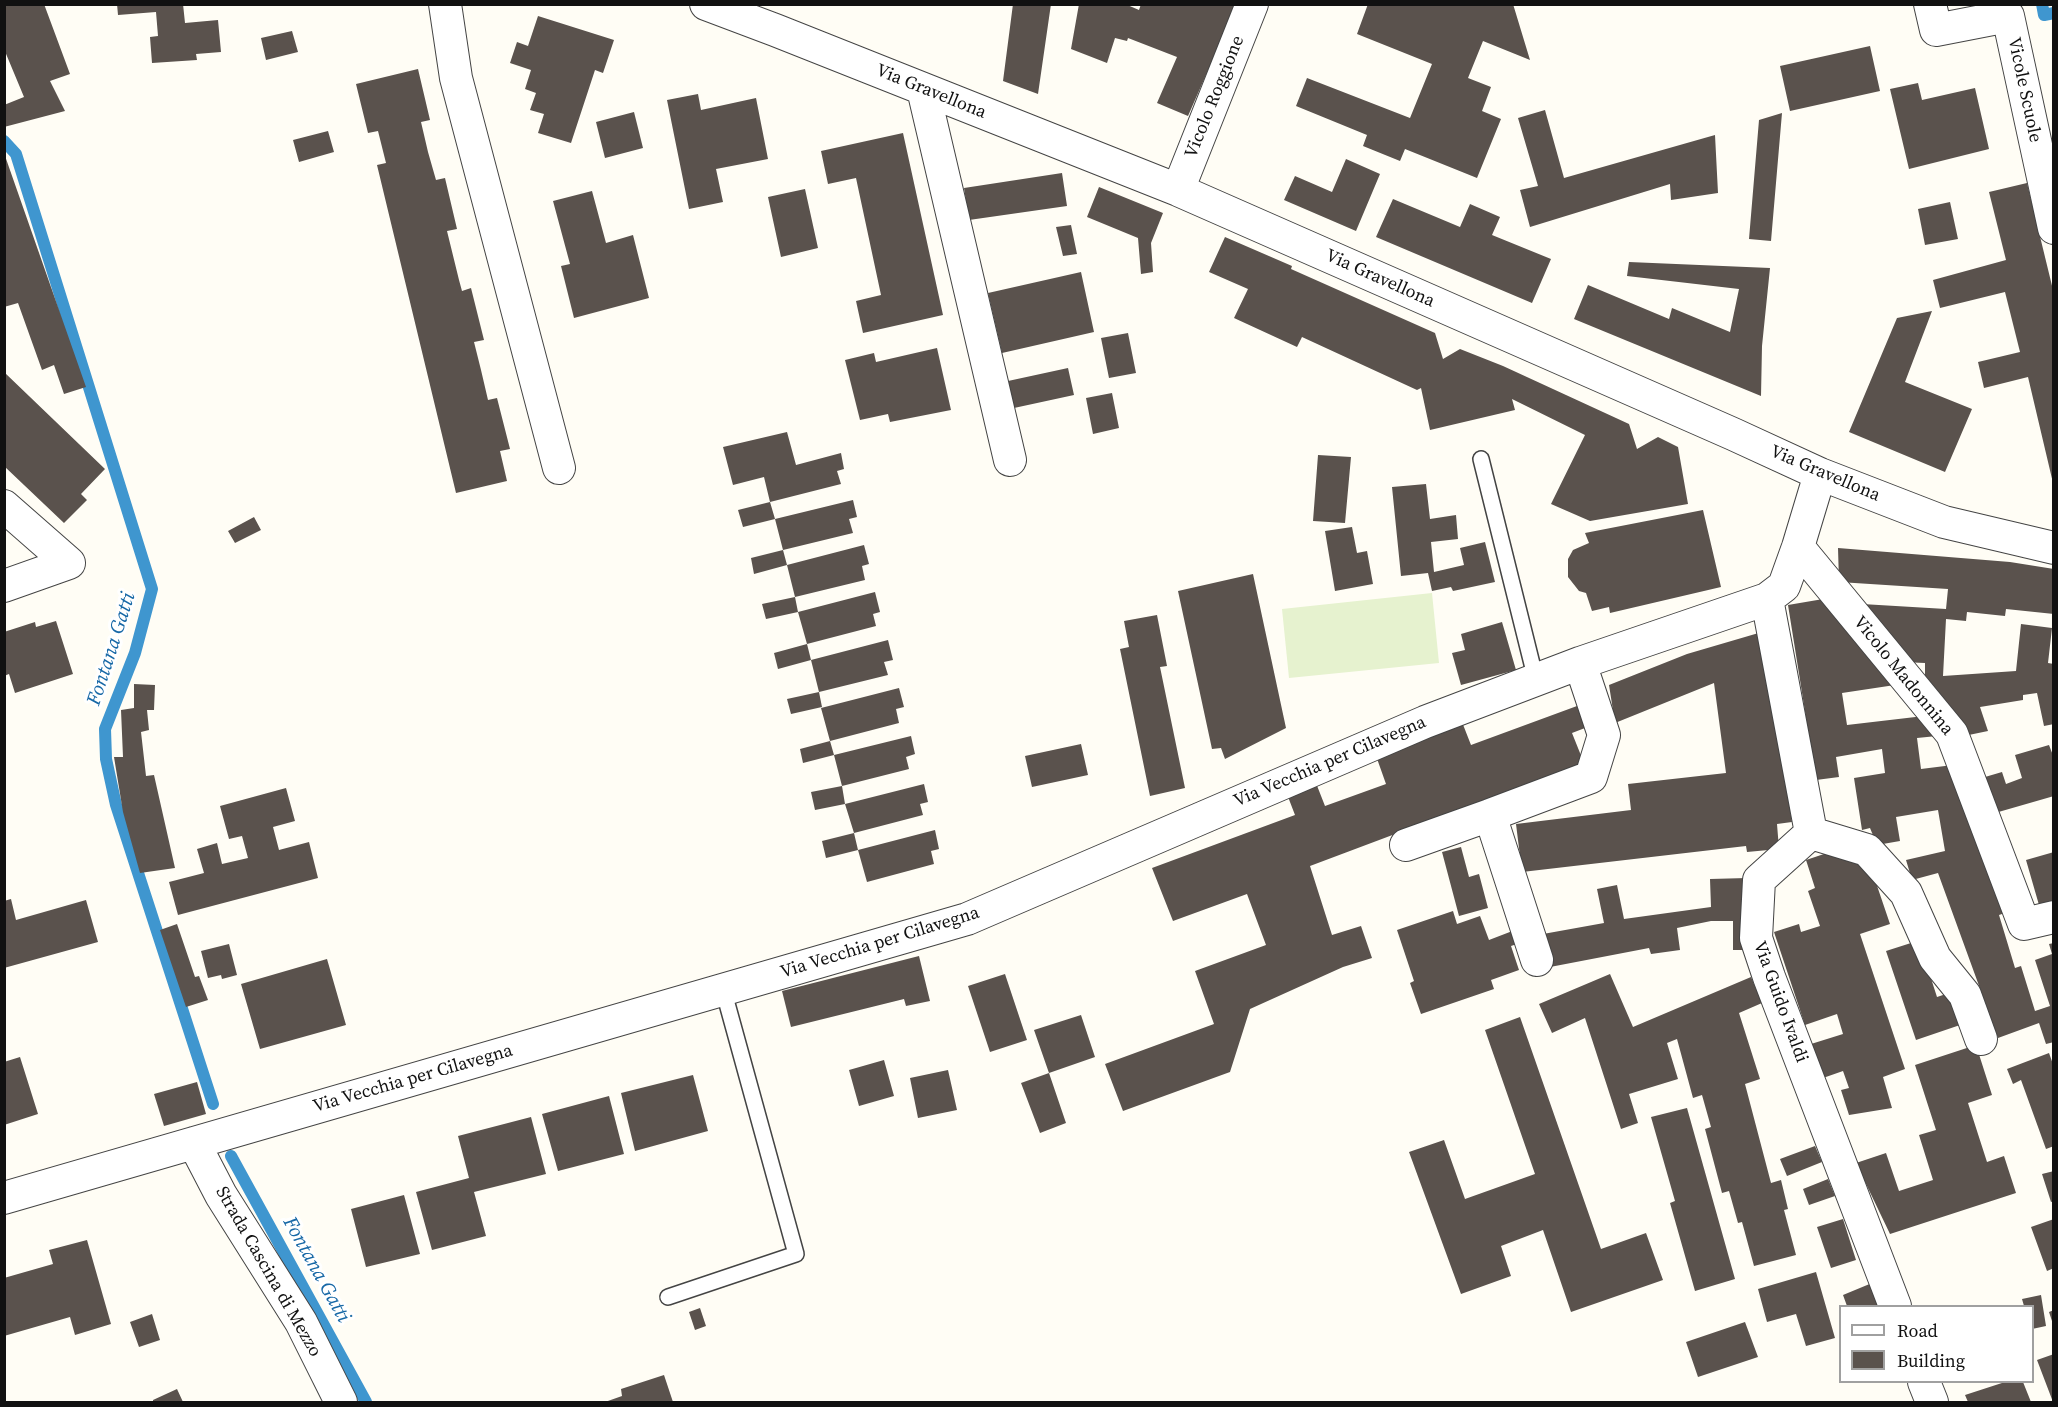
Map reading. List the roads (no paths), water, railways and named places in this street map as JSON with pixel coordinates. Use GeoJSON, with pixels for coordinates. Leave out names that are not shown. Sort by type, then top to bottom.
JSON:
{"type":"FeatureCollection","features":[{"type":"Feature","properties":{"kind":"street"},"geometry":{"type":"LineString","coordinates":[[444,4],[456,78],[560,468]]}},
{"type":"Feature","properties":{"kind":"street","name":"Via Gravellona"},"geometry":{"type":"LineString","coordinates":[[706,4],[776,17],[923,88],[1178,190],[1820,474],[1944,522],[2054,548]]}},
{"type":"Feature","properties":{"kind":"street","name":"Vicolo Roggione"},"geometry":{"type":"LineString","coordinates":[[1178,190],[1252,4]]}},
{"type":"Feature","properties":{"kind":"street","name":"Vicole Scuole"},"geometry":{"type":"LineString","coordinates":[[1930,4],[1936,30],[2008,16],[2054,228]]}},
{"type":"Feature","properties":{"kind":"street"},"geometry":{"type":"LineString","coordinates":[[923,88],[1010,460]]}},
{"type":"Feature","properties":{"kind":"street","name":"Via Vecchia per Cilavegna"},"geometry":{"type":"LineString","coordinates":[[4,1198],[967,919],[1425,722],[1580,663],[1767,599],[1784,585],[1820,474]]}},
{"type":"Feature","properties":{"kind":"street"},"geometry":{"type":"LineString","coordinates":[[4,506],[69,563],[4,586]]}},
{"type":"Feature","properties":{"kind":"street","name":"Vicolo Madonnina"},"geometry":{"type":"LineString","coordinates":[[1798,547],[1952,734],[2024,924],[2054,917]]}},
{"type":"Feature","properties":{"kind":"street"},"geometry":{"type":"LineString","coordinates":[[1767,599],[1811,833],[1867,850],[1906,893],[1935,958],[1965,994],[1981,1039]]}},
{"type":"Feature","properties":{"kind":"street"},"geometry":{"type":"LineString","coordinates":[[1406,844],[1591,777],[1604,735],[1580,663]]}},
{"type":"Feature","properties":{"kind":"street"},"geometry":{"type":"LineString","coordinates":[[1490,815],[1537,960]]}},
{"type":"Feature","properties":{"kind":"street","name":"Via Guido Ivaldi"},"geometry":{"type":"LineString","coordinates":[[1811,833],[1760,880],[1756,938],[1895,1305]]}},
{"type":"Feature","properties":{"kind":"street","name":"Strada Cascina di Mezzo"},"geometry":{"type":"LineString","coordinates":[[194,1143],[222,1196],[301,1322],[341,1402]]}},
{"type":"Feature","properties":{"kind":"street"},"geometry":{"type":"LineString","coordinates":[[1924,1383],[1932,1402]]}},
{"type":"Feature","properties":{"kind":"lane"},"geometry":{"type":"LineString","coordinates":[[1481,459],[1536,680]]}},
{"type":"Feature","properties":{"kind":"lane"},"geometry":{"type":"LineString","coordinates":[[668,1297],[796,1254],[723,989]]}},
{"type":"Feature","properties":{"kind":"waterway"},"geometry":{"type":"LineString","coordinates":[[2042,4],[2044,15],[2054,13]]}},
{"type":"Feature","properties":{"kind":"waterway","name":"Fontana Gatti"},"geometry":{"type":"LineString","coordinates":[[4,141],[16,154],[152,589],[135,653],[105,729],[106,759],[116,805],[213,1104]]}},
{"type":"Feature","properties":{"kind":"waterway","name":"Fontana Gatti"},"geometry":{"type":"LineString","coordinates":[[231,1156],[366,1402]]}}]}
